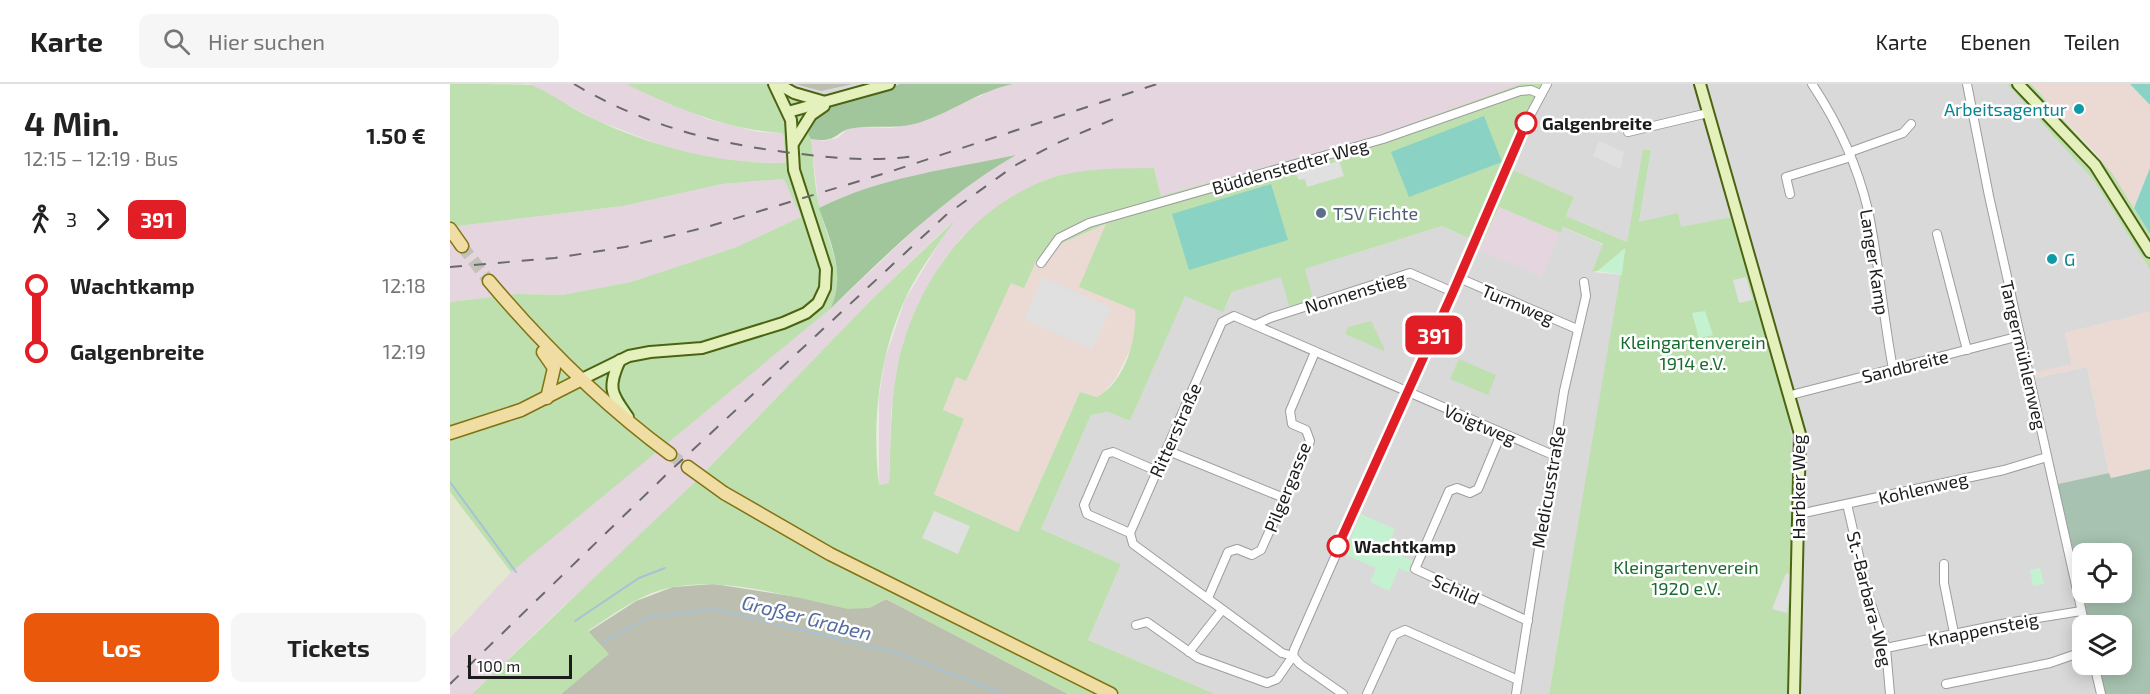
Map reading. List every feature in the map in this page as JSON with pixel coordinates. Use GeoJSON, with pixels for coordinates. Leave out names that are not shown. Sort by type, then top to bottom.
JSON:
{"type":"FeatureCollection","features":[{"type":"Feature","properties":{"kind":"main road"},"geometry":{"type":"LineString","coordinates":[[450,433],[521,410],[620,360],[650,352],[702,348],[783,322],[813,308],[823,295],[827,278],[794,170],[794,142],[788,112],[774,84]]}},
{"type":"Feature","properties":{"kind":"main road"},"geometry":{"type":"LineString","coordinates":[[778,84],[802,96],[829,102]]}},
{"type":"Feature","properties":{"kind":"main road"},"geometry":{"type":"LineString","coordinates":[[788,112],[889,84]]}},
{"type":"Feature","properties":{"kind":"main road","name":"Harbker Weg"},"geometry":{"type":"LineString","coordinates":[[1700,84],[1791,395],[1801,445],[1794,694]]}},
{"type":"Feature","properties":{"kind":"main road"},"geometry":{"type":"LineString","coordinates":[[2018,84],[2095,165],[2150,252]]}},
{"type":"Feature","properties":{"kind":"main road"},"geometry":{"type":"LineString","coordinates":[[794,142],[811,115],[829,102]]}},
{"type":"Feature","properties":{"kind":"main road"},"geometry":{"type":"LineString","coordinates":[[450,229],[462,246]]}},
{"type":"Feature","properties":{"kind":"main road"},"geometry":{"type":"LineString","coordinates":[[489,280],[535,334],[580,380],[670,454]]}},
{"type":"Feature","properties":{"kind":"main road"},"geometry":{"type":"LineString","coordinates":[[535,334],[542,351],[554,368],[547,398]]}},
{"type":"Feature","properties":{"kind":"main road"},"geometry":{"type":"LineString","coordinates":[[620,360],[612,377],[611,388],[631,423]]}},
{"type":"Feature","properties":{"kind":"main road"},"geometry":{"type":"LineString","coordinates":[[688,467],[724,493],[798,537],[1111,694]]}},
{"type":"Feature","properties":{"kind":"street"},"geometry":{"type":"LineString","coordinates":[[1136,625],[1146,622],[1198,658],[1270,683],[1277,680],[1293,656],[1338,546],[1540,94],[1547,84]]}},
{"type":"Feature","properties":{"kind":"street","name":"Langer Kamp"},"geometry":{"type":"LineString","coordinates":[[1812,84],[1839,128],[1868,209],[1893,369]]}},
{"type":"Feature","properties":{"kind":"street","name":"Tangermühlenweg"},"geometry":{"type":"LineString","coordinates":[[1967,84],[2020,336],[2083,615]]}},
{"type":"Feature","properties":{"kind":"street","name":"Büddenstedter Weg"},"geometry":{"type":"LineString","coordinates":[[1041,263],[1059,238],[1089,223],[1383,139],[1520,91],[1531,90],[1540,94]]}},
{"type":"Feature","properties":{"kind":"street"},"geometry":{"type":"LineString","coordinates":[[1628,132],[1708,113]]}},
{"type":"Feature","properties":{"kind":"street"},"geometry":{"type":"LineString","coordinates":[[1790,194],[1786,177],[1850,155],[1903,133],[1911,124]]}},
{"type":"Feature","properties":{"kind":"street"},"geometry":{"type":"LineString","coordinates":[[1937,234],[1967,350]]}},
{"type":"Feature","properties":{"kind":"street","name":"Nonnenstieg"},"geometry":{"type":"LineString","coordinates":[[1255,325],[1270,318],[1410,273],[1453,292]]}},
{"type":"Feature","properties":{"kind":"street","name":"Turmweg"},"geometry":{"type":"LineString","coordinates":[[1459,278],[1577,329]]}},
{"type":"Feature","properties":{"kind":"street","name":"Medicusstraße"},"geometry":{"type":"LineString","coordinates":[[1516,694],[1553,455],[1577,329],[1586,296],[1584,282]]}},
{"type":"Feature","properties":{"kind":"street","name":"Ritterstraße"},"geometry":{"type":"LineString","coordinates":[[1130,533],[1222,322],[1234,316],[1407,392]]}},
{"type":"Feature","properties":{"kind":"street","name":"Sandbreite"},"geometry":{"type":"LineString","coordinates":[[1791,395],[2020,336]]}},
{"type":"Feature","properties":{"kind":"street","name":"Pilgergasse"},"geometry":{"type":"LineString","coordinates":[[1208,598],[1228,552],[1237,549],[1252,555],[1261,550],[1310,441],[1306,430],[1292,424],[1290,411],[1315,352]]}},
{"type":"Feature","properties":{"kind":"street","name":"Voigtweg"},"geometry":{"type":"LineString","coordinates":[[1407,392],[1553,455]]}},
{"type":"Feature","properties":{"kind":"street","name":"Schild"},"geometry":{"type":"LineString","coordinates":[[1502,434],[1478,489],[1470,493],[1457,488],[1449,491],[1414,568],[1528,621]]}},
{"type":"Feature","properties":{"kind":"street"},"geometry":{"type":"LineString","coordinates":[[1166,450],[1201,465],[1206,464],[1284,498]]}},
{"type":"Feature","properties":{"kind":"street"},"geometry":{"type":"LineString","coordinates":[[1156,471],[1113,452],[1106,454],[1084,505],[1087,514],[1130,533],[1133,544],[1282,653],[1293,656],[1300,664],[1343,694]]}},
{"type":"Feature","properties":{"kind":"street","name":"Kohlenweg"},"geometry":{"type":"LineString","coordinates":[[1799,514],[2004,470],[2047,457]]}},
{"type":"Feature","properties":{"kind":"street","name":"St.-Barbara-Weg"},"geometry":{"type":"LineString","coordinates":[[1847,504],[1868,595],[1886,648],[1890,694]]}},
{"type":"Feature","properties":{"kind":"street"},"geometry":{"type":"LineString","coordinates":[[1944,564],[1944,584],[1953,633]]}},
{"type":"Feature","properties":{"kind":"street"},"geometry":{"type":"LineString","coordinates":[[1189,652],[1222,610]]}},
{"type":"Feature","properties":{"kind":"street","name":"Knappensteig"},"geometry":{"type":"LineString","coordinates":[[1886,648],[1953,633],[2082,611]]}},
{"type":"Feature","properties":{"kind":"street"},"geometry":{"type":"LineString","coordinates":[[1367,694],[1394,635],[1405,630],[1518,680]]}},
{"type":"Feature","properties":{"kind":"street"},"geometry":{"type":"LineString","coordinates":[[1946,684],[2050,663],[2072,655]]}},
{"type":"Feature","properties":{"kind":"street"},"geometry":{"type":"LineString","coordinates":[[2097,675],[2101,694]]}},
{"type":"Feature","properties":{"kind":"shaded area"},"geometry":{"type":"Polygon","coordinates":[[[530,84],[626,84],[707,119],[758,132],[783,133],[786,163],[730,162],[676,151],[596,120],[530,84]]]}},
{"type":"Feature","properties":{"kind":"shaded area"},"geometry":{"type":"Polygon","coordinates":[[[774,84],[900,84],[827,108],[774,84]]]}},
{"type":"Feature","properties":{"kind":"shaded area"},"geometry":{"type":"Polygon","coordinates":[[[795,84],[853,84],[821,91],[795,84]]]}},
{"type":"Feature","properties":{"kind":"shaded area"},"geometry":{"type":"Polygon","coordinates":[[[1013,84],[1521,84],[1374,137],[1161,196],[1155,171],[1095,170],[1045,180],[1001,205],[962,237],[943,261],[919,302],[904,341],[897,368],[891,414],[889,483],[879,485],[879,397],[885,359],[905,300],[951,223],[873,298],[696,481],[614,561],[472,694],[450,694],[450,638],[517,565],[830,309],[942,204],[980,176],[1014,156],[887,183],[840,198],[819,208],[811,139],[823,141],[838,138],[846,130],[855,127],[893,128],[981,96],[992,88],[1013,84]]]}},
{"type":"Feature","properties":{"kind":"shaded area"},"geometry":{"type":"Polygon","coordinates":[[[1550,84],[2007,84],[2094,181],[2150,270],[2150,312],[2065,333],[2072,364],[2034,378],[2087,367],[2109,473],[2059,484],[2072,543],[2072,603],[2085,603],[2088,615],[2072,615],[2072,675],[2101,675],[2105,694],[1787,694],[1795,509],[1791,436],[1788,412],[1775,361],[1731,217],[1681,228],[1639,222],[1651,150],[1644,149],[1627,242],[1566,216],[1574,197],[1510,170],[1538,107],[1534,91],[1550,84]]]}},
{"type":"Feature","properties":{"kind":"shaded area"},"geometry":{"type":"Polygon","coordinates":[[[2031,84],[2130,84],[2150,105],[2150,168],[2134,208],[2097,155],[2031,84]]]}},
{"type":"Feature","properties":{"kind":"shaded area"},"geometry":{"type":"Polygon","coordinates":[[[2130,84],[2150,84],[2150,105],[2130,84]]]}},
{"type":"Feature","properties":{"kind":"shaded area"},"geometry":{"type":"Polygon","coordinates":[[[1484,116],[1502,162],[1409,197],[1391,152],[1484,116]]]}},
{"type":"Feature","properties":{"kind":"shaded area"},"geometry":{"type":"Polygon","coordinates":[[[1599,141],[1624,152],[1621,169],[1593,156],[1599,141]]]}},
{"type":"Feature","properties":{"kind":"shaded area"},"geometry":{"type":"Polygon","coordinates":[[[1339,161],[1344,176],[1307,187],[1305,179],[1299,180],[1296,174],[1339,161]]]}},
{"type":"Feature","properties":{"kind":"shaded area"},"geometry":{"type":"Polygon","coordinates":[[[2150,168],[2150,234],[2134,208],[2150,168]]]}},
{"type":"Feature","properties":{"kind":"shaded area"},"geometry":{"type":"Polygon","coordinates":[[[785,179],[801,217],[738,247],[631,282],[562,295],[517,294],[450,302],[450,227],[623,206],[722,184],[785,179]]]}},
{"type":"Feature","properties":{"kind":"shaded area"},"geometry":{"type":"Polygon","coordinates":[[[1271,184],[1288,240],[1189,270],[1172,214],[1271,184]]]}},
{"type":"Feature","properties":{"kind":"shaded area"},"geometry":{"type":"Polygon","coordinates":[[[1499,207],[1560,233],[1541,277],[1479,250],[1499,207]]]}},
{"type":"Feature","properties":{"kind":"shaded area"},"geometry":{"type":"Polygon","coordinates":[[[1107,224],[1135,310],[1136,327],[1131,348],[1116,378],[1104,393],[1097,397],[1080,392],[1018,532],[933,493],[964,420],[943,410],[956,377],[966,380],[1011,282],[1058,245],[1107,224]]]}},
{"type":"Feature","properties":{"kind":"shaded area"},"geometry":{"type":"Polygon","coordinates":[[[1442,226],[1470,238],[1467,245],[1541,276],[1562,227],[1604,245],[1593,272],[1622,275],[1549,694],[1215,694],[1088,640],[1121,564],[1041,529],[1091,415],[1108,412],[1130,421],[1185,295],[1225,308],[1232,292],[1442,226]]]}},
{"type":"Feature","properties":{"kind":"shaded area"},"geometry":{"type":"Polygon","coordinates":[[[1042,277],[1111,308],[1093,350],[1024,319],[1042,277]]]}},
{"type":"Feature","properties":{"kind":"shaded area"},"geometry":{"type":"Polygon","coordinates":[[[1746,277],[1753,300],[1739,303],[1733,280],[1746,277]]]}},
{"type":"Feature","properties":{"kind":"shaded area"},"geometry":{"type":"Polygon","coordinates":[[[2150,312],[2150,469],[2110,478],[2087,367],[2033,378],[2032,373],[2072,364],[2065,333],[2150,312]]]}},
{"type":"Feature","properties":{"kind":"shaded area"},"geometry":{"type":"Polygon","coordinates":[[[2150,469],[2150,694],[2105,694],[2101,675],[2132,675],[2132,615],[2088,615],[2084,603],[2132,603],[2132,543],[2072,543],[2072,546],[2058,484],[2109,473],[2111,478],[2150,469]]]}},
{"type":"Feature","properties":{"kind":"shaded area"},"geometry":{"type":"Polygon","coordinates":[[[450,492],[511,572],[450,638],[450,492]]]}},
{"type":"Feature","properties":{"kind":"shaded area"},"geometry":{"type":"Polygon","coordinates":[[[934,511],[970,526],[958,554],[922,538],[934,511]]]}},
{"type":"Feature","properties":{"kind":"shaded area"},"geometry":{"type":"Polygon","coordinates":[[[1786,573],[1792,575],[1787,613],[1772,609],[1786,573]]]}},
{"type":"Feature","properties":{"kind":"shaded area"},"geometry":{"type":"Polygon","coordinates":[[[714,584],[869,608],[886,599],[1068,694],[561,694],[608,654],[588,632],[636,601],[673,587],[714,584]]]}},
{"type":"Feature","properties":{"kind":"green space"},"geometry":{"type":"Polygon","coordinates":[[[450,84],[532,85],[588,116],[642,139],[712,157],[761,163],[786,163],[783,133],[722,123],[626,84],[774,84],[827,108],[808,134],[811,139],[818,201],[837,271],[835,296],[830,309],[511,572],[450,492],[450,302],[517,294],[562,295],[631,282],[737,247],[801,217],[784,179],[722,184],[623,206],[450,227],[450,84]]]}},
{"type":"Feature","properties":{"kind":"green space"},"geometry":{"type":"Polygon","coordinates":[[[900,84],[1013,84],[1000,87],[914,124],[848,129],[827,140],[811,139],[808,134],[813,119],[827,108],[900,84]]]}},
{"type":"Feature","properties":{"kind":"green space"},"geometry":{"type":"Polygon","coordinates":[[[1521,84],[1550,84],[1534,91],[1539,107],[1510,169],[1574,197],[1566,216],[1627,242],[1643,149],[1651,150],[1639,222],[1678,213],[1681,227],[1731,217],[1775,361],[1788,412],[1791,436],[1795,509],[1787,694],[1549,694],[1625,249],[1598,271],[1592,272],[1603,244],[1563,227],[1560,233],[1499,207],[1479,250],[1466,245],[1469,238],[1442,226],[1305,269],[1313,299],[1289,306],[1281,277],[1232,292],[1223,312],[1185,296],[1130,421],[1108,412],[1091,415],[1041,529],[1121,564],[1088,640],[1215,694],[1068,694],[886,599],[869,608],[848,609],[761,590],[695,585],[674,587],[651,594],[629,604],[588,631],[609,654],[561,694],[472,694],[696,481],[873,298],[954,221],[911,287],[900,310],[885,358],[877,409],[879,485],[889,483],[892,412],[897,369],[916,310],[930,282],[948,255],[991,211],[1017,193],[1046,180],[1072,173],[1154,168],[1161,196],[1374,137],[1521,84]],[[1106,224],[1058,245],[1045,262],[1037,259],[1024,288],[1011,283],[966,381],[956,377],[943,410],[964,419],[934,494],[1018,532],[1080,392],[1097,397],[1107,390],[1122,371],[1134,334],[1135,310],[1079,287],[1106,224]]]}},
{"type":"Feature","properties":{"kind":"green space"},"geometry":{"type":"Polygon","coordinates":[[[2007,84],[2031,84],[2112,173],[2150,234],[2150,270],[2094,181],[2007,84]]]}},
{"type":"Feature","properties":{"kind":"green space"},"geometry":{"type":"Polygon","coordinates":[[[1016,155],[965,188],[918,226],[830,309],[835,296],[837,271],[832,245],[819,208],[842,197],[891,181],[1016,155]]]}},
{"type":"Feature","properties":{"kind":"green space"},"geometry":{"type":"Polygon","coordinates":[[[1625,248],[1622,275],[1598,271],[1625,248]]]}},
{"type":"Feature","properties":{"kind":"green space"},"geometry":{"type":"Polygon","coordinates":[[[1705,311],[1713,335],[1699,338],[1692,313],[1705,311]]]}},
{"type":"Feature","properties":{"kind":"green space"},"geometry":{"type":"Polygon","coordinates":[[[1371,321],[1384,351],[1345,334],[1348,327],[1371,321]]]}},
{"type":"Feature","properties":{"kind":"green space"},"geometry":{"type":"Polygon","coordinates":[[[1459,359],[1496,375],[1488,395],[1450,379],[1459,359]]]}},
{"type":"Feature","properties":{"kind":"green space"},"geometry":{"type":"Polygon","coordinates":[[[1361,514],[1395,529],[1386,549],[1413,561],[1408,572],[1399,568],[1389,591],[1370,582],[1376,568],[1344,554],[1361,514]]]}},
{"type":"Feature","properties":{"kind":"green space"},"geometry":{"type":"Polygon","coordinates":[[[2040,568],[2044,584],[2033,586],[2030,570],[2040,568]]]}},
{"type":"Feature","properties":{"kind":"waterway","name":"Großer Graben"},"geometry":{"type":"LineString","coordinates":[[450,482],[516,572]]}},
{"type":"Feature","properties":{"kind":"waterway"},"geometry":{"type":"LineString","coordinates":[[575,621],[639,578],[665,568]]}},
{"type":"Feature","properties":{"kind":"waterway","name":"Großer Graben"},"geometry":{"type":"LineString","coordinates":[[604,642],[649,617],[714,609],[897,653],[1004,694]]}},
{"type":"Feature","properties":{"kind":"tunnel"},"geometry":{"type":"LineString","coordinates":[[462,246],[489,281]]}},
{"type":"Feature","properties":{"kind":"tunnel"},"geometry":{"type":"LineString","coordinates":[[670,454],[688,467]]}},
{"type":"Feature","properties":{"kind":"railway"},"geometry":{"type":"LineString","coordinates":[[574,84],[601,99],[656,122],[741,145],[846,158],[875,159],[920,155]]}},
{"type":"Feature","properties":{"kind":"railway"},"geometry":{"type":"LineString","coordinates":[[450,267],[555,258],[625,247],[707,227],[886,173],[1157,84]]}},
{"type":"Feature","properties":{"kind":"railway"},"geometry":{"type":"LineString","coordinates":[[450,684],[669,472],[946,215],[1014,166],[1055,144],[1116,118]]}},
{"type":"Feature","properties":{"kind":"bus line","name":"391"},"geometry":{"type":"LineString","coordinates":[[1338,546],[1453,292],[1526,123]]}},
{"type":"Feature","properties":{"kind":"place","name":"Arbeitsagentur"},"geometry":{"type":"Point","coordinates":[2079,109]}},
{"type":"Feature","properties":{"kind":"place","name":"Galgenbreite"},"geometry":{"type":"Point","coordinates":[1526,123]}},
{"type":"Feature","properties":{"kind":"place","name":"TSV Fichte"},"geometry":{"type":"Point","coordinates":[1321,213]}},
{"type":"Feature","properties":{"kind":"place","name":"G"},"geometry":{"type":"Point","coordinates":[2052,259]}},
{"type":"Feature","properties":{"kind":"place","name":"Wachtkamp"},"geometry":{"type":"Point","coordinates":[1338,546]}},
{"type":"Feature","properties":{"kind":"park label","name":"Kleingartenverein 1914 e.V."},"geometry":{"type":"Point","coordinates":[1693,352]}},
{"type":"Feature","properties":{"kind":"park label","name":"Kleingartenverein 1920 e.V."},"geometry":{"type":"Point","coordinates":[1686,577]}}]}
